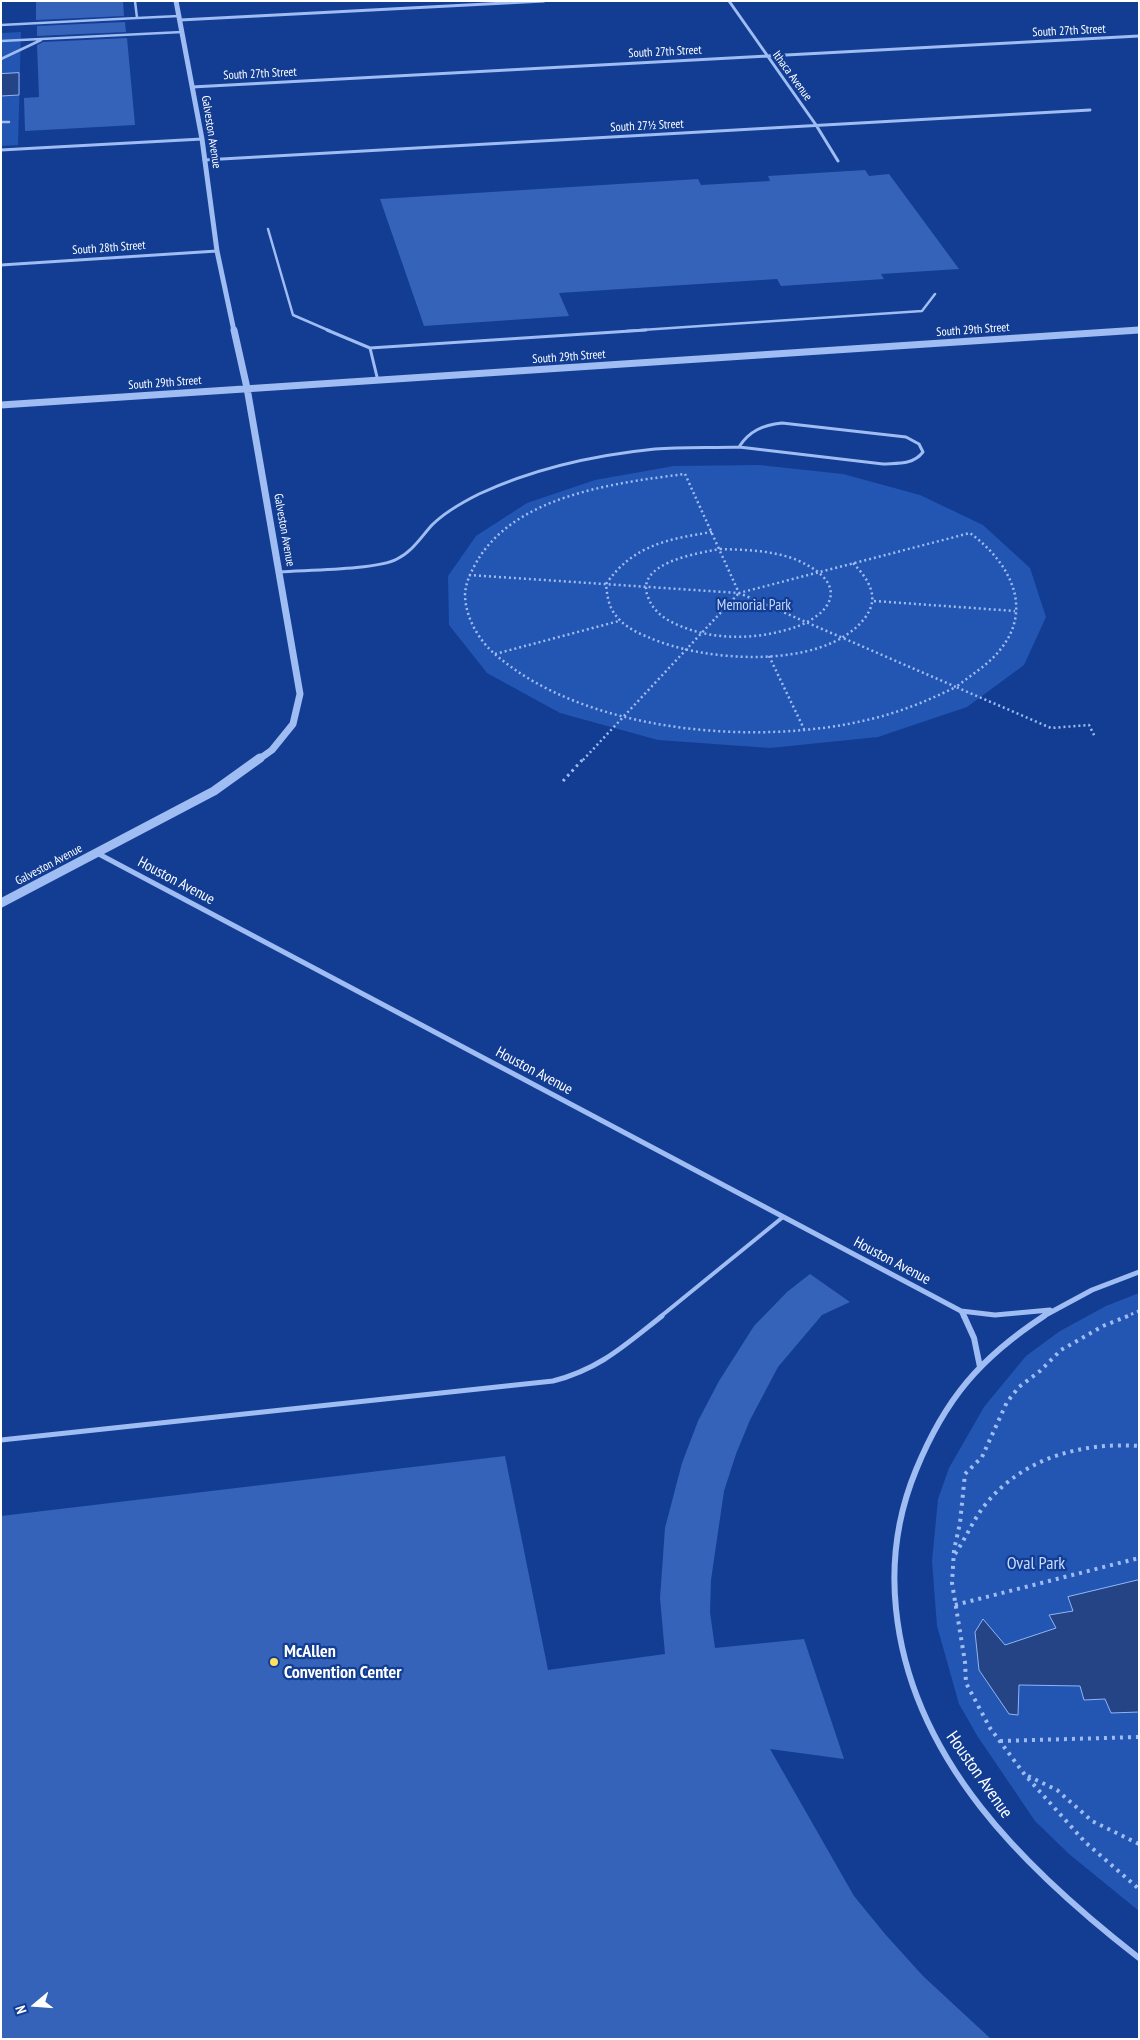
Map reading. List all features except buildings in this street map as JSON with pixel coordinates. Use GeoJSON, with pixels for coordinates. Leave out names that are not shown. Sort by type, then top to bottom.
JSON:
{"type":"FeatureCollection","features":[{"type":"Feature","properties":{"kind":"street","name":"Galveston Avenue"},"geometry":{"type":"LineString","coordinates":[[1,903],[214,791],[272,750],[293,724],[300,694],[247,388],[217,251],[202,139],[176,1]]}},
{"type":"Feature","properties":{"kind":"street"},"geometry":{"type":"LineString","coordinates":[[179,18],[544,1]]}},
{"type":"Feature","properties":{"kind":"street","name":"Ithaca Avenue"},"geometry":{"type":"LineString","coordinates":[[729,1],[816,126],[838,162]]}},
{"type":"Feature","properties":{"kind":"street","name":"South 27th Street"},"geometry":{"type":"LineString","coordinates":[[192,87],[1139,36]]}},
{"type":"Feature","properties":{"kind":"street","name":"South 27½ Street"},"geometry":{"type":"LineString","coordinates":[[204,160],[1090,110]]}},
{"type":"Feature","properties":{"kind":"street"},"geometry":{"type":"LineString","coordinates":[[1,150],[202,139]]}},
{"type":"Feature","properties":{"kind":"street","name":"South 28th Street"},"geometry":{"type":"LineString","coordinates":[[1,265],[217,251]]}},
{"type":"Feature","properties":{"kind":"street","name":"South 29th Street"},"geometry":{"type":"LineString","coordinates":[[1,405],[1139,330]]}},
{"type":"Feature","properties":{"kind":"street","name":"Houston Avenue"},"geometry":{"type":"LineString","coordinates":[[96,852],[960,1311],[995,1315],[1053,1309]]}},
{"type":"Feature","properties":{"kind":"street","name":"Houston Avenue"},"geometry":{"type":"LineString","coordinates":[[1139,1272],[1109,1281],[1065,1301],[1031,1323],[994,1353],[969,1378],[949,1405],[930,1436],[902,1508],[895,1545],[893,1591],[896,1619],[905,1661],[919,1705],[935,1740],[961,1782],[1000,1832],[1059,1892],[1107,1934],[1139,1958]]}},
{"type":"Feature","properties":{"kind":"street"},"geometry":{"type":"LineString","coordinates":[[960,1311],[971,1328],[977,1346],[980,1367]]}},
{"type":"Feature","properties":{"kind":"lane"},"geometry":{"type":"LineString","coordinates":[[135,1],[137,18]]}},
{"type":"Feature","properties":{"kind":"lane"},"geometry":{"type":"LineString","coordinates":[[1,25],[137,18],[179,18]]}},
{"type":"Feature","properties":{"kind":"lane"},"geometry":{"type":"LineString","coordinates":[[1,41],[182,32]]}},
{"type":"Feature","properties":{"kind":"lane"},"geometry":{"type":"LineString","coordinates":[[1,59],[43,39]]}},
{"type":"Feature","properties":{"kind":"lane"},"geometry":{"type":"LineString","coordinates":[[1,122],[9,122]]}},
{"type":"Feature","properties":{"kind":"lane"},"geometry":{"type":"LineString","coordinates":[[268,229],[293,315],[370,348],[922,312],[935,294]]}},
{"type":"Feature","properties":{"kind":"lane"},"geometry":{"type":"LineString","coordinates":[[370,348],[378,381]]}},
{"type":"Feature","properties":{"kind":"lane"},"geometry":{"type":"LineString","coordinates":[[280,572],[372,565],[396,560],[410,550],[433,524],[454,508],[502,484],[548,467],[580,460],[656,449],[739,447],[883,464],[907,463],[918,459],[923,452],[919,444],[906,437],[782,423],[769,424],[755,430],[744,438],[739,447]]}},
{"type":"Feature","properties":{"kind":"lane"},"geometry":{"type":"LineString","coordinates":[[1,1440],[553,1381],[574,1376],[593,1368],[611,1357],[783,1217]]}},
{"type":"Feature","properties":{"kind":"path"},"geometry":{"type":"LineString","coordinates":[[469,575],[739,593],[817,571],[970,533],[982,540],[1007,568],[1015,587],[1013,626],[1002,648],[956,687],[919,704],[874,718],[840,725],[765,731],[728,731],[673,726],[624,716],[576,702],[536,685],[494,654],[471,624],[465,593],[469,575],[472,566],[478,557],[495,538],[518,520],[546,506],[589,490],[640,479],[685,474],[739,593],[842,638],[956,687],[1051,728],[1089,726],[1096,737]]}},
{"type":"Feature","properties":{"kind":"path"},"geometry":{"type":"LineString","coordinates":[[712,532],[672,539],[642,548],[618,566],[606,584],[609,603],[619,622],[684,652],[725,656],[769,656],[805,650],[842,638],[865,618],[874,601],[866,577],[852,562]]}},
{"type":"Feature","properties":{"kind":"path"},"geometry":{"type":"LineString","coordinates":[[720,549],[775,553],[799,561],[817,571],[830,585],[831,600],[823,614],[808,623],[778,634],[747,637],[715,635],[702,632],[686,628],[663,617],[649,603],[646,587],[652,574],[668,562],[692,554],[720,549]]}},
{"type":"Feature","properties":{"kind":"path"},"geometry":{"type":"LineString","coordinates":[[563,781],[739,593]]}},
{"type":"Feature","properties":{"kind":"path"},"geometry":{"type":"LineString","coordinates":[[874,601],[1015,611]]}},
{"type":"Feature","properties":{"kind":"path"},"geometry":{"type":"LineString","coordinates":[[494,654],[619,622]]}},
{"type":"Feature","properties":{"kind":"path"},"geometry":{"type":"LineString","coordinates":[[769,656],[804,728]]}},
{"type":"Feature","properties":{"kind":"path"},"geometry":{"type":"LineString","coordinates":[[1139,1311],[1103,1326],[1061,1350],[1040,1371],[1019,1387],[1007,1402],[982,1457],[965,1474],[952,1583],[965,1662],[966,1683],[978,1709],[1025,1775],[1085,1842],[1139,1889]]}},
{"type":"Feature","properties":{"kind":"path"},"geometry":{"type":"LineString","coordinates":[[954,1555],[967,1538],[985,1505],[999,1490],[1027,1470],[1044,1461],[1082,1448],[1104,1444],[1139,1446]]}},
{"type":"Feature","properties":{"kind":"path"},"geometry":{"type":"LineString","coordinates":[[955,1605],[1139,1558]]}},
{"type":"Feature","properties":{"kind":"path"},"geometry":{"type":"LineString","coordinates":[[1000,1741],[1139,1737]]}},
{"type":"Feature","properties":{"kind":"path"},"geometry":{"type":"LineString","coordinates":[[1025,1775],[1058,1790],[1092,1821],[1139,1844]]}},
{"type":"Feature","properties":{"kind":"green space"},"geometry":{"type":"Polygon","coordinates":[[[21,32],[18,145],[1,146],[1,33],[21,32]]]}},
{"type":"Feature","properties":{"kind":"green space","name":"Memorial Park"},"geometry":{"type":"Polygon","coordinates":[[[759,465],[843,474],[920,495],[983,525],[1030,568],[1046,617],[1024,665],[967,707],[878,737],[770,748],[658,740],[560,713],[487,673],[449,625],[448,576],[476,536],[527,503],[595,480],[674,466],[759,465]]]}},
{"type":"Feature","properties":{"kind":"green space","name":"Oval Park"},"geometry":{"type":"Polygon","coordinates":[[[1139,1293],[1139,1911],[1069,1854],[1035,1821],[978,1737],[959,1704],[937,1626],[932,1561],[938,1499],[949,1468],[984,1407],[1026,1356],[1060,1331],[1106,1306],[1139,1293]]]}},
{"type":"Feature","properties":{"kind":"shaded area"},"geometry":{"type":"Polygon","coordinates":[[[19,73],[19,95],[1,96],[1,74],[19,73]]]}},
{"type":"Feature","properties":{"kind":"shaded area"},"geometry":{"type":"Polygon","coordinates":[[[1139,1580],[1139,1712],[1111,1713],[1105,1699],[1084,1700],[1080,1686],[1019,1685],[1018,1715],[1009,1714],[979,1670],[975,1632],[983,1619],[1005,1645],[1056,1628],[1049,1615],[1073,1611],[1068,1597],[1139,1580]]]}},
{"type":"Feature","properties":{"kind":"place","name":"McAllen Convention Center"},"geometry":{"type":"Point","coordinates":[274,1662]}}]}
